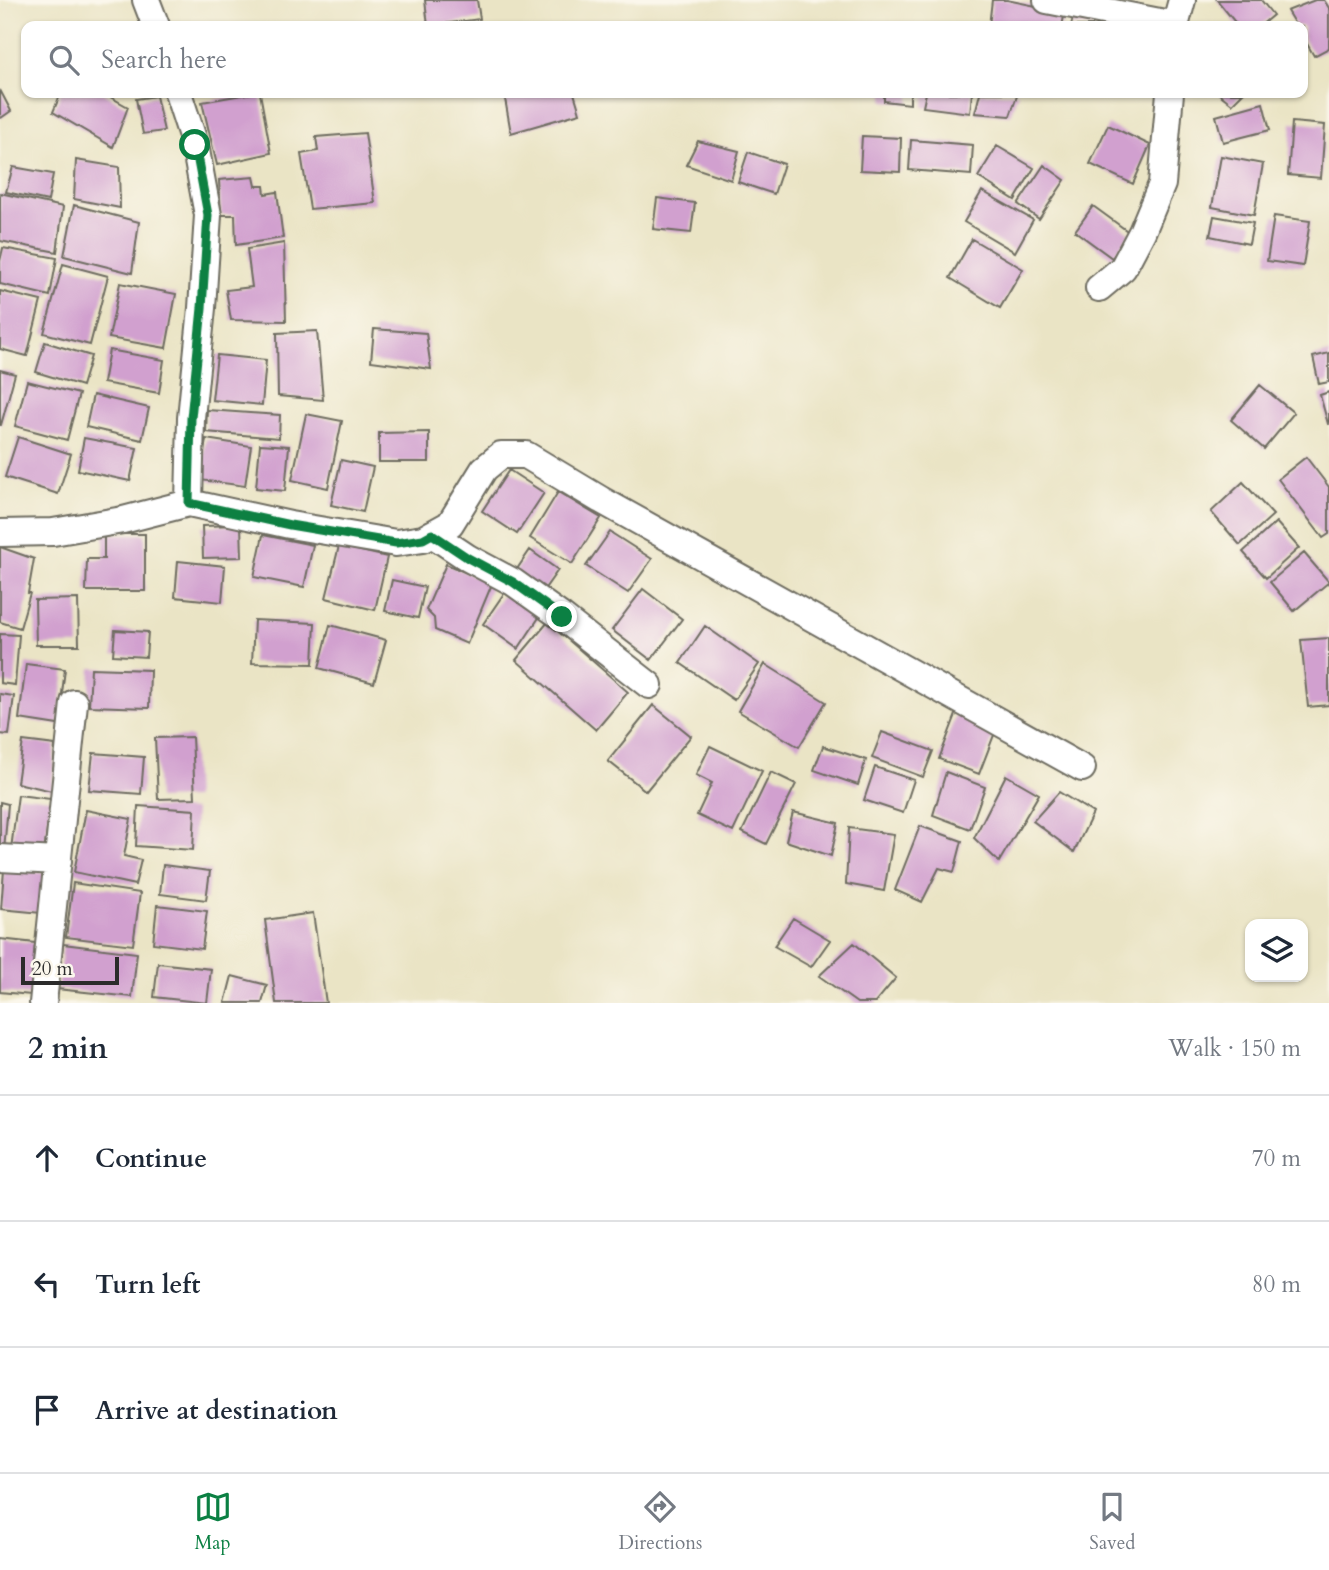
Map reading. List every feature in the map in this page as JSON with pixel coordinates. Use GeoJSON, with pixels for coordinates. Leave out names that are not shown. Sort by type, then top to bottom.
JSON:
{"type":"FeatureCollection","features":[{"type":"Feature","properties":{"kind":"street"},"geometry":{"type":"LineString","coordinates":[[146,0],[154,21]]}},
{"type":"Feature","properties":{"kind":"street"},"geometry":{"type":"LineString","coordinates":[[1047,0],[1178,17]]}},
{"type":"Feature","properties":{"kind":"street"},"geometry":{"type":"LineString","coordinates":[[180,98],[195,145],[208,215],[191,418],[189,503]]}},
{"type":"Feature","properties":{"kind":"street"},"geometry":{"type":"LineString","coordinates":[[1099,288],[1123,268],[1162,184],[1170,98]]}},
{"type":"Feature","properties":{"kind":"street"},"geometry":{"type":"LineString","coordinates":[[0,533],[53,532],[123,520],[189,503],[290,525],[396,543],[423,539],[450,524],[484,469],[501,455],[526,455],[612,507],[1082,768]]}},
{"type":"Feature","properties":{"kind":"street"},"geometry":{"type":"LineString","coordinates":[[432,534],[468,558],[513,582],[649,685]]}},
{"type":"Feature","properties":{"kind":"street"},"geometry":{"type":"LineString","coordinates":[[43,1003],[74,703]]}},
{"type":"Feature","properties":{"kind":"street"},"geometry":{"type":"LineString","coordinates":[[0,858],[58,862]]}},
{"type":"Feature","properties":{"kind":"building"},"geometry":{"type":"Polygon","coordinates":[[[425,0],[477,0],[480,19],[427,21],[425,0]]]}},
{"type":"Feature","properties":{"kind":"building"},"geometry":{"type":"Polygon","coordinates":[[[992,0],[1007,0],[1065,12],[1063,21],[990,21],[992,0]]]}},
{"type":"Feature","properties":{"kind":"building"},"geometry":{"type":"Polygon","coordinates":[[[1217,0],[1261,0],[1273,15],[1266,21],[1234,21],[1217,0]]]}},
{"type":"Feature","properties":{"kind":"building"},"geometry":{"type":"Polygon","coordinates":[[[1315,0],[1324,0],[1329,8],[1329,48],[1314,56],[1308,46],[1308,21],[1293,21],[1287,11],[1315,0]]]}},
{"type":"Feature","properties":{"kind":"building"},"geometry":{"type":"Polygon","coordinates":[[[1074,13],[1108,21],[1072,21],[1074,13]]]}},
{"type":"Feature","properties":{"kind":"building"},"geometry":{"type":"Polygon","coordinates":[[[0,90],[11,111],[1,118],[0,117],[0,90]]]}},
{"type":"Feature","properties":{"kind":"building"},"geometry":{"type":"Polygon","coordinates":[[[59,98],[112,98],[128,107],[113,147],[53,112],[59,98]]]}},
{"type":"Feature","properties":{"kind":"building"},"geometry":{"type":"Polygon","coordinates":[[[156,98],[164,131],[143,134],[136,99],[156,98]]]}},
{"type":"Feature","properties":{"kind":"building"},"geometry":{"type":"Polygon","coordinates":[[[225,98],[261,98],[271,153],[217,165],[202,102],[225,98]]]}},
{"type":"Feature","properties":{"kind":"building"},"geometry":{"type":"Polygon","coordinates":[[[505,98],[576,98],[580,113],[511,133],[505,98]]]}},
{"type":"Feature","properties":{"kind":"building"},"geometry":{"type":"Polygon","coordinates":[[[884,98],[910,98],[910,104],[884,101],[884,98]]]}},
{"type":"Feature","properties":{"kind":"building"},"geometry":{"type":"Polygon","coordinates":[[[925,98],[972,98],[970,113],[923,107],[925,98]]]}},
{"type":"Feature","properties":{"kind":"building"},"geometry":{"type":"Polygon","coordinates":[[[979,98],[1016,98],[1010,116],[975,113],[979,98]]]}},
{"type":"Feature","properties":{"kind":"building"},"geometry":{"type":"Polygon","coordinates":[[[1224,98],[1238,98],[1232,104],[1224,98]]]}},
{"type":"Feature","properties":{"kind":"building"},"geometry":{"type":"Polygon","coordinates":[[[1263,103],[1270,130],[1223,142],[1216,116],[1263,103]]]}},
{"type":"Feature","properties":{"kind":"building"},"geometry":{"type":"Polygon","coordinates":[[[1292,122],[1325,125],[1321,178],[1288,175],[1292,122]]]}},
{"type":"Feature","properties":{"kind":"building"},"geometry":{"type":"Polygon","coordinates":[[[1108,125],[1150,145],[1133,184],[1090,164],[1108,125]]]}},
{"type":"Feature","properties":{"kind":"building"},"geometry":{"type":"Polygon","coordinates":[[[365,133],[375,203],[310,209],[301,154],[318,151],[316,137],[365,133]]]}},
{"type":"Feature","properties":{"kind":"building"},"geometry":{"type":"Polygon","coordinates":[[[862,136],[901,138],[900,172],[860,170],[862,136]]]}},
{"type":"Feature","properties":{"kind":"building"},"geometry":{"type":"Polygon","coordinates":[[[911,140],[973,145],[971,175],[909,170],[911,140]]]}},
{"type":"Feature","properties":{"kind":"building"},"geometry":{"type":"Polygon","coordinates":[[[698,141],[739,151],[731,180],[686,165],[698,141]]]}},
{"type":"Feature","properties":{"kind":"building"},"geometry":{"type":"Polygon","coordinates":[[[997,146],[1034,168],[1015,200],[978,177],[997,146]]]}},
{"type":"Feature","properties":{"kind":"building"},"geometry":{"type":"Polygon","coordinates":[[[748,152],[784,164],[774,194],[738,182],[748,152]]]}},
{"type":"Feature","properties":{"kind":"building"},"geometry":{"type":"Polygon","coordinates":[[[1221,156],[1263,164],[1254,215],[1212,207],[1221,156]]]}},
{"type":"Feature","properties":{"kind":"building"},"geometry":{"type":"Polygon","coordinates":[[[76,160],[119,167],[120,208],[74,199],[76,160]]]}},
{"type":"Feature","properties":{"kind":"building"},"geometry":{"type":"Polygon","coordinates":[[[1044,165],[1065,180],[1039,219],[1018,204],[1044,165]]]}},
{"type":"Feature","properties":{"kind":"building"},"geometry":{"type":"Polygon","coordinates":[[[13,167],[53,174],[48,201],[6,192],[13,167]]]}},
{"type":"Feature","properties":{"kind":"building"},"geometry":{"type":"Polygon","coordinates":[[[254,177],[256,186],[264,186],[265,194],[277,192],[283,238],[236,245],[235,215],[221,215],[219,180],[254,177]]]}},
{"type":"Feature","properties":{"kind":"building"},"geometry":{"type":"Polygon","coordinates":[[[982,191],[1033,220],[1015,252],[964,222],[982,191]]]}},
{"type":"Feature","properties":{"kind":"building"},"geometry":{"type":"Polygon","coordinates":[[[0,193],[63,207],[57,252],[0,241],[0,193]]]}},
{"type":"Feature","properties":{"kind":"building"},"geometry":{"type":"Polygon","coordinates":[[[657,198],[695,203],[691,233],[653,229],[657,198]]]}},
{"type":"Feature","properties":{"kind":"building"},"geometry":{"type":"Polygon","coordinates":[[[74,205],[139,222],[132,273],[64,256],[74,205]]]}},
{"type":"Feature","properties":{"kind":"building"},"geometry":{"type":"Polygon","coordinates":[[[1093,206],[1130,233],[1112,258],[1075,231],[1093,206]]]}},
{"type":"Feature","properties":{"kind":"building"},"geometry":{"type":"Polygon","coordinates":[[[1214,216],[1253,223],[1249,244],[1210,236],[1214,216]]]}},
{"type":"Feature","properties":{"kind":"building"},"geometry":{"type":"Polygon","coordinates":[[[1274,216],[1310,221],[1303,266],[1267,261],[1274,216]]]}},
{"type":"Feature","properties":{"kind":"building"},"geometry":{"type":"Polygon","coordinates":[[[972,239],[1023,269],[1000,308],[950,278],[972,239]]]}},
{"type":"Feature","properties":{"kind":"building"},"geometry":{"type":"Polygon","coordinates":[[[284,243],[286,321],[231,320],[226,290],[252,287],[247,249],[284,243]]]}},
{"type":"Feature","properties":{"kind":"building"},"geometry":{"type":"Polygon","coordinates":[[[3,248],[57,258],[50,296],[0,284],[3,248]]]}},
{"type":"Feature","properties":{"kind":"building"},"geometry":{"type":"Polygon","coordinates":[[[63,264],[108,276],[90,345],[44,333],[63,264]]]}},
{"type":"Feature","properties":{"kind":"building"},"geometry":{"type":"Polygon","coordinates":[[[120,283],[176,294],[166,348],[109,338],[120,283]]]}},
{"type":"Feature","properties":{"kind":"building"},"geometry":{"type":"Polygon","coordinates":[[[0,291],[41,301],[27,356],[0,349],[0,291]]]}},
{"type":"Feature","properties":{"kind":"building"},"geometry":{"type":"Polygon","coordinates":[[[374,329],[426,333],[431,369],[371,361],[374,329]]]}},
{"type":"Feature","properties":{"kind":"building"},"geometry":{"type":"Polygon","coordinates":[[[317,331],[323,400],[278,396],[277,333],[317,331]]]}},
{"type":"Feature","properties":{"kind":"building"},"geometry":{"type":"Polygon","coordinates":[[[45,342],[91,356],[82,386],[36,372],[45,342]]]}},
{"type":"Feature","properties":{"kind":"building"},"geometry":{"type":"Polygon","coordinates":[[[109,350],[164,360],[159,393],[103,383],[109,350]]]}},
{"type":"Feature","properties":{"kind":"building"},"geometry":{"type":"Polygon","coordinates":[[[1329,353],[1329,382],[1319,384],[1313,357],[1329,353]]]}},
{"type":"Feature","properties":{"kind":"building"},"geometry":{"type":"Polygon","coordinates":[[[217,355],[266,360],[262,405],[212,400],[217,355]]]}},
{"type":"Feature","properties":{"kind":"building"},"geometry":{"type":"Polygon","coordinates":[[[0,370],[15,374],[1,425],[0,425],[0,370]]]}},
{"type":"Feature","properties":{"kind":"building"},"geometry":{"type":"Polygon","coordinates":[[[27,381],[79,394],[67,440],[15,426],[27,381]]]}},
{"type":"Feature","properties":{"kind":"building"},"geometry":{"type":"Polygon","coordinates":[[[1260,385],[1294,413],[1264,449],[1231,420],[1260,385]]]}},
{"type":"Feature","properties":{"kind":"building"},"geometry":{"type":"Polygon","coordinates":[[[1329,392],[1329,424],[1328,424],[1320,395],[1329,392]]]}},
{"type":"Feature","properties":{"kind":"building"},"geometry":{"type":"Polygon","coordinates":[[[93,395],[149,408],[142,440],[86,427],[93,395]]]}},
{"type":"Feature","properties":{"kind":"building"},"geometry":{"type":"Polygon","coordinates":[[[207,410],[280,415],[279,438],[206,432],[207,410]]]}},
{"type":"Feature","properties":{"kind":"building"},"geometry":{"type":"Polygon","coordinates":[[[306,414],[342,421],[328,488],[292,480],[306,414]]]}},
{"type":"Feature","properties":{"kind":"building"},"geometry":{"type":"Polygon","coordinates":[[[429,432],[429,462],[379,462],[379,433],[429,432]]]}},
{"type":"Feature","properties":{"kind":"building"},"geometry":{"type":"Polygon","coordinates":[[[18,437],[71,454],[58,494],[5,477],[18,437]]]}},
{"type":"Feature","properties":{"kind":"building"},"geometry":{"type":"Polygon","coordinates":[[[84,438],[137,448],[130,481],[78,470],[84,438]]]}},
{"type":"Feature","properties":{"kind":"building"},"geometry":{"type":"Polygon","coordinates":[[[206,439],[251,446],[245,486],[200,480],[206,439]]]}},
{"type":"Feature","properties":{"kind":"building"},"geometry":{"type":"Polygon","coordinates":[[[260,444],[289,446],[285,491],[256,488],[260,444]]]}},
{"type":"Feature","properties":{"kind":"building"},"geometry":{"type":"Polygon","coordinates":[[[1306,457],[1329,487],[1329,534],[1323,538],[1278,479],[1306,457]]]}},
{"type":"Feature","properties":{"kind":"building"},"geometry":{"type":"Polygon","coordinates":[[[341,460],[373,467],[363,512],[331,505],[341,460]]]}},
{"type":"Feature","properties":{"kind":"building"},"geometry":{"type":"Polygon","coordinates":[[[509,470],[544,493],[517,534],[482,511],[509,470]]]}},
{"type":"Feature","properties":{"kind":"building"},"geometry":{"type":"Polygon","coordinates":[[[1243,482],[1273,515],[1240,545],[1211,512],[1243,482]]]}},
{"type":"Feature","properties":{"kind":"building"},"geometry":{"type":"Polygon","coordinates":[[[558,492],[601,518],[572,564],[530,538],[558,492]]]}},
{"type":"Feature","properties":{"kind":"building"},"geometry":{"type":"Polygon","coordinates":[[[1276,522],[1299,548],[1266,578],[1243,552],[1276,522]]]}},
{"type":"Feature","properties":{"kind":"building"},"geometry":{"type":"Polygon","coordinates":[[[241,525],[242,557],[203,558],[202,526],[241,525]]]}},
{"type":"Feature","properties":{"kind":"building"},"geometry":{"type":"Polygon","coordinates":[[[610,532],[652,559],[628,593],[586,566],[610,532]]]}},
{"type":"Feature","properties":{"kind":"building"},"geometry":{"type":"Polygon","coordinates":[[[104,534],[145,534],[145,591],[86,591],[87,559],[104,559],[104,534]]]}},
{"type":"Feature","properties":{"kind":"building"},"geometry":{"type":"Polygon","coordinates":[[[263,535],[313,545],[304,587],[254,577],[263,535]]]}},
{"type":"Feature","properties":{"kind":"building"},"geometry":{"type":"Polygon","coordinates":[[[339,546],[387,557],[375,610],[326,598],[339,546]]]}},
{"type":"Feature","properties":{"kind":"building"},"geometry":{"type":"Polygon","coordinates":[[[0,547],[34,559],[30,593],[20,628],[0,622],[0,547]]]}},
{"type":"Feature","properties":{"kind":"building"},"geometry":{"type":"Polygon","coordinates":[[[530,550],[558,570],[541,594],[513,575],[530,550]]]}},
{"type":"Feature","properties":{"kind":"building"},"geometry":{"type":"Polygon","coordinates":[[[1304,553],[1329,582],[1294,611],[1270,582],[1304,553]]]}},
{"type":"Feature","properties":{"kind":"building"},"geometry":{"type":"Polygon","coordinates":[[[178,561],[225,566],[222,602],[175,597],[178,561]]]}},
{"type":"Feature","properties":{"kind":"building"},"geometry":{"type":"Polygon","coordinates":[[[446,564],[492,584],[467,644],[435,630],[434,618],[426,610],[446,564]]]}},
{"type":"Feature","properties":{"kind":"building"},"geometry":{"type":"Polygon","coordinates":[[[392,580],[425,587],[418,618],[385,611],[392,580]]]}},
{"type":"Feature","properties":{"kind":"building"},"geometry":{"type":"Polygon","coordinates":[[[643,589],[682,619],[651,660],[612,630],[643,589]]]}},
{"type":"Feature","properties":{"kind":"building"},"geometry":{"type":"Polygon","coordinates":[[[505,592],[540,616],[518,649],[483,624],[505,592]]]}},
{"type":"Feature","properties":{"kind":"building"},"geometry":{"type":"Polygon","coordinates":[[[78,599],[79,645],[36,645],[35,600],[78,599]]]}},
{"type":"Feature","properties":{"kind":"building"},"geometry":{"type":"Polygon","coordinates":[[[254,620],[315,623],[313,664],[252,663],[254,620]]]}},
{"type":"Feature","properties":{"kind":"building"},"geometry":{"type":"Polygon","coordinates":[[[548,622],[628,692],[596,730],[516,660],[548,622]]]}},
{"type":"Feature","properties":{"kind":"building"},"geometry":{"type":"Polygon","coordinates":[[[330,625],[386,640],[374,683],[319,668],[330,625]]]}},
{"type":"Feature","properties":{"kind":"building"},"geometry":{"type":"Polygon","coordinates":[[[705,626],[759,664],[734,700],[680,663],[705,626]]]}},
{"type":"Feature","properties":{"kind":"building"},"geometry":{"type":"Polygon","coordinates":[[[115,630],[148,632],[146,657],[113,655],[115,630]]]}},
{"type":"Feature","properties":{"kind":"building"},"geometry":{"type":"Polygon","coordinates":[[[0,634],[19,635],[15,685],[0,683],[0,634]]]}},
{"type":"Feature","properties":{"kind":"building"},"geometry":{"type":"Polygon","coordinates":[[[1329,638],[1329,705],[1308,707],[1301,640],[1329,638]]]}},
{"type":"Feature","properties":{"kind":"building"},"geometry":{"type":"Polygon","coordinates":[[[26,664],[65,669],[58,725],[19,719],[26,664]]]}},
{"type":"Feature","properties":{"kind":"building"},"geometry":{"type":"Polygon","coordinates":[[[765,664],[826,702],[799,747],[738,711],[765,664]]]}},
{"type":"Feature","properties":{"kind":"building"},"geometry":{"type":"Polygon","coordinates":[[[91,668],[150,670],[149,708],[89,706],[91,668]]]}},
{"type":"Feature","properties":{"kind":"building"},"geometry":{"type":"Polygon","coordinates":[[[0,694],[14,696],[9,735],[0,734],[0,694]]]}},
{"type":"Feature","properties":{"kind":"building"},"geometry":{"type":"Polygon","coordinates":[[[653,705],[691,736],[646,791],[608,761],[653,705]]]}},
{"type":"Feature","properties":{"kind":"building"},"geometry":{"type":"Polygon","coordinates":[[[957,712],[997,727],[979,774],[939,759],[957,712]]]}},
{"type":"Feature","properties":{"kind":"building"},"geometry":{"type":"Polygon","coordinates":[[[882,732],[933,751],[923,777],[872,758],[882,732]]]}},
{"type":"Feature","properties":{"kind":"building"},"geometry":{"type":"Polygon","coordinates":[[[192,737],[195,798],[158,799],[155,738],[192,737]]]}},
{"type":"Feature","properties":{"kind":"building"},"geometry":{"type":"Polygon","coordinates":[[[23,741],[55,745],[52,791],[17,783],[23,741]]]}},
{"type":"Feature","properties":{"kind":"building"},"geometry":{"type":"Polygon","coordinates":[[[710,746],[762,771],[733,832],[697,815],[712,783],[696,775],[710,746]]]}},
{"type":"Feature","properties":{"kind":"building"},"geometry":{"type":"Polygon","coordinates":[[[823,746],[866,760],[858,785],[814,770],[823,746]]]}},
{"type":"Feature","properties":{"kind":"building"},"geometry":{"type":"Polygon","coordinates":[[[93,753],[144,757],[141,794],[89,790],[93,753]]]}},
{"type":"Feature","properties":{"kind":"building"},"geometry":{"type":"Polygon","coordinates":[[[875,767],[914,780],[903,813],[864,800],[875,767]]]}},
{"type":"Feature","properties":{"kind":"building"},"geometry":{"type":"Polygon","coordinates":[[[771,772],[796,784],[766,844],[742,832],[771,772]]]}},
{"type":"Feature","properties":{"kind":"building"},"geometry":{"type":"Polygon","coordinates":[[[946,772],[985,787],[970,829],[933,815],[946,772]]]}},
{"type":"Feature","properties":{"kind":"building"},"geometry":{"type":"Polygon","coordinates":[[[1006,775],[1039,794],[999,862],[974,838],[1006,775]]]}},
{"type":"Feature","properties":{"kind":"building"},"geometry":{"type":"Polygon","coordinates":[[[1059,792],[1093,813],[1074,852],[1033,821],[1059,792]]]}},
{"type":"Feature","properties":{"kind":"building"},"geometry":{"type":"Polygon","coordinates":[[[18,795],[51,799],[44,853],[11,849],[18,795]]]}},
{"type":"Feature","properties":{"kind":"building"},"geometry":{"type":"Polygon","coordinates":[[[0,802],[8,804],[4,851],[0,850],[0,802]]]}},
{"type":"Feature","properties":{"kind":"building"},"geometry":{"type":"Polygon","coordinates":[[[138,806],[195,810],[193,850],[136,846],[138,806]]]}},
{"type":"Feature","properties":{"kind":"building"},"geometry":{"type":"Polygon","coordinates":[[[86,810],[131,819],[124,856],[141,860],[135,885],[74,872],[86,810]]]}},
{"type":"Feature","properties":{"kind":"building"},"geometry":{"type":"Polygon","coordinates":[[[793,812],[838,823],[831,856],[786,841],[793,812]]]}},
{"type":"Feature","properties":{"kind":"building"},"geometry":{"type":"Polygon","coordinates":[[[920,826],[962,841],[954,872],[939,868],[922,902],[895,890],[920,826]]]}},
{"type":"Feature","properties":{"kind":"building"},"geometry":{"type":"Polygon","coordinates":[[[849,828],[894,834],[884,891],[846,884],[849,828]]]}},
{"type":"Feature","properties":{"kind":"building"},"geometry":{"type":"Polygon","coordinates":[[[163,865],[210,871],[206,900],[160,894],[163,865]]]}},
{"type":"Feature","properties":{"kind":"building"},"geometry":{"type":"Polygon","coordinates":[[[4,870],[44,873],[41,913],[1,909],[4,870]]]}},
{"type":"Feature","properties":{"kind":"building"},"geometry":{"type":"Polygon","coordinates":[[[73,883],[140,893],[133,945],[66,937],[73,883]]]}},
{"type":"Feature","properties":{"kind":"building"},"geometry":{"type":"Polygon","coordinates":[[[157,905],[207,911],[202,949],[153,943],[157,905]]]}},
{"type":"Feature","properties":{"kind":"building"},"geometry":{"type":"Polygon","coordinates":[[[313,913],[326,1003],[276,1003],[265,920],[313,913]]]}},
{"type":"Feature","properties":{"kind":"building"},"geometry":{"type":"Polygon","coordinates":[[[793,918],[830,940],[811,967],[774,946],[793,918]]]}},
{"type":"Feature","properties":{"kind":"building"},"geometry":{"type":"Polygon","coordinates":[[[0,939],[35,943],[31,995],[0,992],[0,939]]]}},
{"type":"Feature","properties":{"kind":"building"},"geometry":{"type":"Polygon","coordinates":[[[854,943],[896,978],[875,1003],[857,1003],[819,976],[854,943]]]}},
{"type":"Feature","properties":{"kind":"building"},"geometry":{"type":"Polygon","coordinates":[[[63,944],[137,953],[132,997],[57,989],[63,944]]]}},
{"type":"Feature","properties":{"kind":"building"},"geometry":{"type":"Polygon","coordinates":[[[158,963],[211,969],[207,1003],[154,997],[158,963]]]}},
{"type":"Feature","properties":{"kind":"building"},"geometry":{"type":"Polygon","coordinates":[[[232,976],[267,985],[262,1003],[225,1003],[232,976]]]}},
{"type":"Feature","properties":{"kind":"route"},"geometry":{"type":"LineString","coordinates":[[195,145],[208,215],[191,418],[189,503],[290,525],[396,543],[423,539],[432,534],[468,558],[513,582],[562,617]]}}]}
